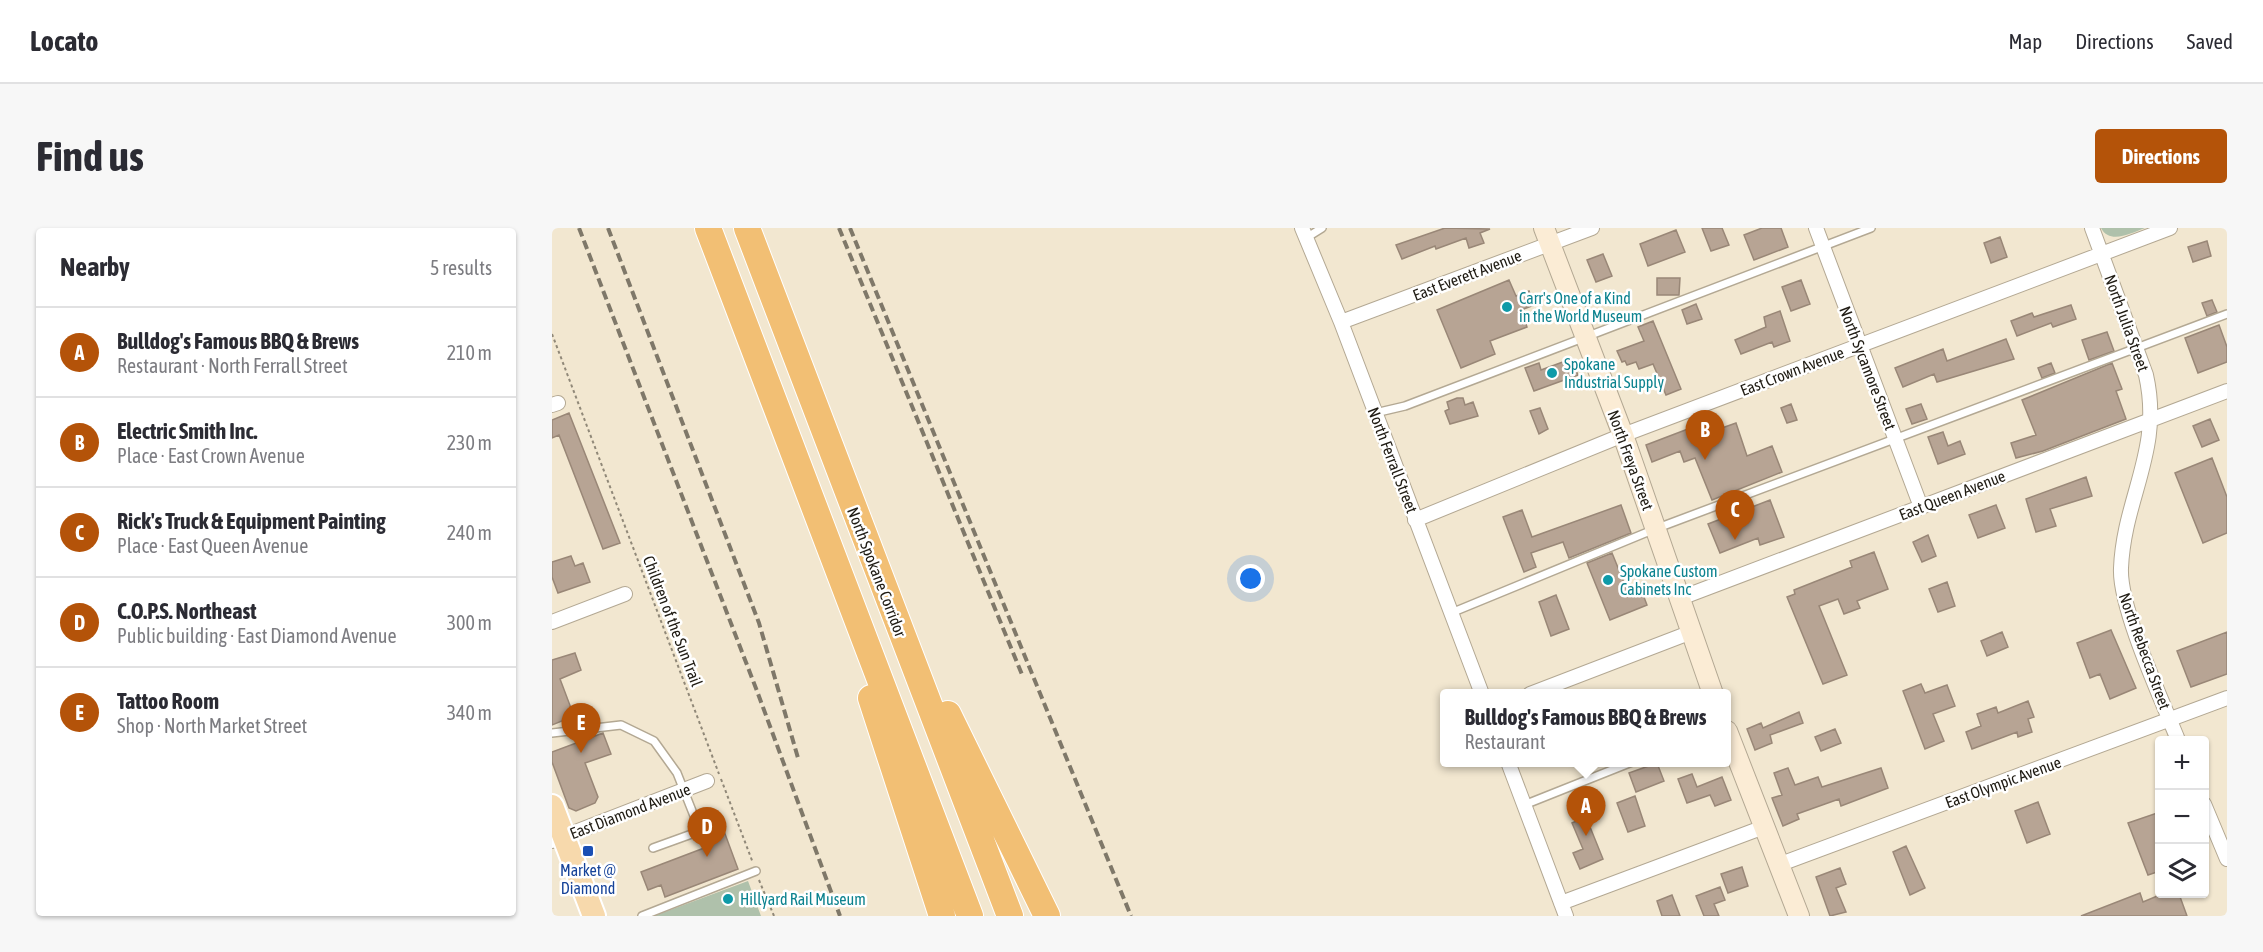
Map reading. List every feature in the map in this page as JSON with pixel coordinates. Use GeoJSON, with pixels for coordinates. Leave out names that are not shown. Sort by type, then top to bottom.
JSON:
{"type":"FeatureCollection","features":[{"type":"Feature","properties":{"kind":"highway","name":"North Spokane Corridor"},"geometry":{"type":"LineString","coordinates":[[708,228],[970,916]]}},
{"type":"Feature","properties":{"kind":"highway","name":"North Spokane Corridor"},"geometry":{"type":"LineString","coordinates":[[747,228],[1010,916]]}},
{"type":"Feature","properties":{"kind":"highway"},"geometry":{"type":"LineString","coordinates":[[820,519],[883,738],[942,916]]}},
{"type":"Feature","properties":{"kind":"highway"},"geometry":{"type":"LineString","coordinates":[[861,531],[1047,916]]}},
{"type":"Feature","properties":{"kind":"main road"},"geometry":{"type":"LineString","coordinates":[[552,806],[558,839],[594,916]]}},
{"type":"Feature","properties":{"kind":"street","name":"East Everett Avenue"},"geometry":{"type":"LineString","coordinates":[[1341,322],[1547,236],[1592,228]]}},
{"type":"Feature","properties":{"kind":"street","name":"North Sycamore Street"},"geometry":{"type":"LineString","coordinates":[[1816,228],[1921,507]]}},
{"type":"Feature","properties":{"kind":"street","name":"North Julia Street"},"geometry":{"type":"LineString","coordinates":[[2092,228],[2151,396],[2151,420]]}},
{"type":"Feature","properties":{"kind":"street","name":"East Crown Avenue"},"geometry":{"type":"LineString","coordinates":[[1416,520],[1623,435],[2170,228]]}},
{"type":"Feature","properties":{"kind":"street","name":"North Ferrall Street"},"geometry":{"type":"LineString","coordinates":[[1304,233],[1341,322],[1480,689]]}},
{"type":"Feature","properties":{"kind":"street","name":"North Freya Street"},"geometry":{"type":"LineString","coordinates":[[1547,236],[1623,435],[1689,633],[1711,689]]}},
{"type":"Feature","properties":{"kind":"street","name":"East Queen Avenue"},"geometry":{"type":"LineString","coordinates":[[1678,599],[2227,391]]}},
{"type":"Feature","properties":{"kind":"street","name":"North Rebecca Street"},"geometry":{"type":"LineString","coordinates":[[2151,420],[2148,449],[2130,514],[2121,566],[2121,583],[2136,631],[2176,736]]}},
{"type":"Feature","properties":{"kind":"street"},"geometry":{"type":"LineString","coordinates":[[552,622],[625,594]]}},
{"type":"Feature","properties":{"kind":"street"},"geometry":{"type":"LineString","coordinates":[[1541,689],[1689,633]]}},
{"type":"Feature","properties":{"kind":"street","name":"East Olympic Avenue"},"geometry":{"type":"LineString","coordinates":[[1778,865],[2227,698]]}},
{"type":"Feature","properties":{"kind":"street"},"geometry":{"type":"LineString","coordinates":[[1731,741],[1799,916]]}},
{"type":"Feature","properties":{"kind":"street"},"geometry":{"type":"LineString","coordinates":[[1510,767],[1563,909],[1764,827]]}},
{"type":"Feature","properties":{"kind":"street","name":"East Diamond Avenue"},"geometry":{"type":"LineString","coordinates":[[558,839],[707,781]]}},
{"type":"Feature","properties":{"kind":"street"},"geometry":{"type":"LineString","coordinates":[[2209,814],[2227,859]]}},
{"type":"Feature","properties":{"kind":"lane"},"geometry":{"type":"LineString","coordinates":[[1304,233],[1322,228]]}},
{"type":"Feature","properties":{"kind":"lane"},"geometry":{"type":"LineString","coordinates":[[1375,413],[1405,406],[1871,228]]}},
{"type":"Feature","properties":{"kind":"lane"},"geometry":{"type":"LineString","coordinates":[[1451,613],[1655,529],[2227,314]]}},
{"type":"Feature","properties":{"kind":"lane"},"geometry":{"type":"LineString","coordinates":[[552,733],[621,725],[654,741],[672,766],[700,831],[654,848]]}},
{"type":"Feature","properties":{"kind":"lane"},"geometry":{"type":"LineString","coordinates":[[1524,805],[1619,767]]}},
{"type":"Feature","properties":{"kind":"lane"},"geometry":{"type":"LineString","coordinates":[[642,916],[756,871]]}},
{"type":"Feature","properties":{"kind":"path","name":"Children of the Sun Trail"},"geometry":{"type":"LineString","coordinates":[[552,334],[774,916]]}},
{"type":"Feature","properties":{"kind":"green space"},"geometry":{"type":"Polygon","coordinates":[[[2101,228],[2145,228],[2115,237],[2105,233],[2101,228]]]}},
{"type":"Feature","properties":{"kind":"green space","name":"Hillyard Rail Museum"},"geometry":{"type":"Polygon","coordinates":[[[748,881],[761,916],[654,916],[748,881]]]}},
{"type":"Feature","properties":{"kind":"building"},"geometry":{"type":"Polygon","coordinates":[[[1445,228],[1490,229],[1480,233],[1484,243],[1469,248],[1466,238],[1436,249],[1435,246],[1402,259],[1396,245],[1445,228]]]}},
{"type":"Feature","properties":{"kind":"building"},"geometry":{"type":"Polygon","coordinates":[[[1702,228],[1722,228],[1729,245],[1711,251],[1702,228]]]}},
{"type":"Feature","properties":{"kind":"building"},"geometry":{"type":"Polygon","coordinates":[[[1762,228],[1781,228],[1788,247],[1754,260],[1744,235],[1762,228]]]}},
{"type":"Feature","properties":{"kind":"building"},"geometry":{"type":"Polygon","coordinates":[[[1676,230],[1685,252],[1648,266],[1640,244],[1676,230]]]}},
{"type":"Feature","properties":{"kind":"building"},"geometry":{"type":"Polygon","coordinates":[[[2000,237],[2007,257],[1991,263],[1984,243],[2000,237]]]}},
{"type":"Feature","properties":{"kind":"building"},"geometry":{"type":"Polygon","coordinates":[[[2207,241],[2211,256],[2193,262],[2188,247],[2207,241]]]}},
{"type":"Feature","properties":{"kind":"building"},"geometry":{"type":"Polygon","coordinates":[[[1603,254],[1612,276],[1596,282],[1587,260],[1603,254]]]}},
{"type":"Feature","properties":{"kind":"building"},"geometry":{"type":"Polygon","coordinates":[[[1657,278],[1680,278],[1679,295],[1657,295],[1657,278]]]}},
{"type":"Feature","properties":{"kind":"building"},"geometry":{"type":"Polygon","coordinates":[[[1509,280],[1516,296],[1529,291],[1534,305],[1521,310],[1527,327],[1490,341],[1495,354],[1461,368],[1437,310],[1509,280]]]}},
{"type":"Feature","properties":{"kind":"building"},"geometry":{"type":"Polygon","coordinates":[[[1801,280],[1810,304],[1791,311],[1782,287],[1801,280]]]}},
{"type":"Feature","properties":{"kind":"building"},"geometry":{"type":"Polygon","coordinates":[[[2212,300],[2217,312],[2207,316],[2202,303],[2212,300]]]}},
{"type":"Feature","properties":{"kind":"building"},"geometry":{"type":"Polygon","coordinates":[[[1696,304],[1702,319],[1687,324],[1682,310],[1696,304]]]}},
{"type":"Feature","properties":{"kind":"building"},"geometry":{"type":"Polygon","coordinates":[[[2071,305],[2076,319],[2053,327],[2051,323],[2017,336],[2011,321],[2032,313],[2034,317],[2071,305]]]}},
{"type":"Feature","properties":{"kind":"building"},"geometry":{"type":"Polygon","coordinates":[[[1780,311],[1790,341],[1774,347],[1772,342],[1741,354],[1735,340],[1766,327],[1764,317],[1780,311]]]}},
{"type":"Feature","properties":{"kind":"building"},"geometry":{"type":"Polygon","coordinates":[[[1653,321],[1681,389],[1666,395],[1653,364],[1639,369],[1636,362],[1627,365],[1625,361],[1622,362],[1617,351],[1644,341],[1638,327],[1653,321]]]}},
{"type":"Feature","properties":{"kind":"building"},"geometry":{"type":"Polygon","coordinates":[[[2219,325],[2227,347],[2227,362],[2198,373],[2185,338],[2219,325]]]}},
{"type":"Feature","properties":{"kind":"building"},"geometry":{"type":"Polygon","coordinates":[[[2107,332],[2114,351],[2089,360],[2082,340],[2107,332]]]}},
{"type":"Feature","properties":{"kind":"building"},"geometry":{"type":"Polygon","coordinates":[[[2006,339],[2014,359],[1937,382],[1934,374],[1903,387],[1895,368],[1943,349],[1947,361],[2006,339]]]}},
{"type":"Feature","properties":{"kind":"building","name":"Spokane Industrial Supply"},"geometry":{"type":"Polygon","coordinates":[[[1571,359],[1578,375],[1534,391],[1525,368],[1539,363],[1541,370],[1571,359]]]}},
{"type":"Feature","properties":{"kind":"building"},"geometry":{"type":"Polygon","coordinates":[[[2051,363],[2055,373],[2042,378],[2038,368],[2051,363]]]}},
{"type":"Feature","properties":{"kind":"building"},"geometry":{"type":"Polygon","coordinates":[[[2112,363],[2122,389],[2116,391],[2126,419],[2043,451],[2016,458],[2011,443],[2036,435],[2022,400],[2112,363]]]}},
{"type":"Feature","properties":{"kind":"building"},"geometry":{"type":"Polygon","coordinates":[[[1463,398],[1465,405],[1473,402],[1478,416],[1450,424],[1445,411],[1449,409],[1447,402],[1463,398]]]}},
{"type":"Feature","properties":{"kind":"building"},"geometry":{"type":"Polygon","coordinates":[[[1791,404],[1797,420],[1787,423],[1781,408],[1791,404]]]}},
{"type":"Feature","properties":{"kind":"building"},"geometry":{"type":"Polygon","coordinates":[[[1921,404],[1927,419],[1912,424],[1906,409],[1921,404]]]}},
{"type":"Feature","properties":{"kind":"building"},"geometry":{"type":"Polygon","coordinates":[[[1540,408],[1548,429],[1539,434],[1530,411],[1540,408]]]}},
{"type":"Feature","properties":{"kind":"building"},"geometry":{"type":"Polygon","coordinates":[[[569,413],[620,543],[603,549],[559,435],[552,438],[552,420],[569,413]]]}},
{"type":"Feature","properties":{"kind":"building"},"geometry":{"type":"Polygon","coordinates":[[[2210,419],[2219,440],[2202,447],[2193,426],[2210,419]]]}},
{"type":"Feature","properties":{"kind":"building"},"geometry":{"type":"Polygon","coordinates":[[[1736,423],[1747,456],[1772,446],[1782,472],[1712,500],[1695,458],[1684,462],[1680,451],[1652,462],[1646,445],[1701,424],[1705,434],[1736,423]]]}},
{"type":"Feature","properties":{"kind":"building"},"geometry":{"type":"Polygon","coordinates":[[[1943,432],[1948,446],[1960,441],[1965,454],[1938,464],[1928,437],[1943,432]]]}},
{"type":"Feature","properties":{"kind":"building"},"geometry":{"type":"Polygon","coordinates":[[[2212,458],[2227,497],[2227,533],[2203,543],[2175,473],[2212,458]]]}},
{"type":"Feature","properties":{"kind":"building"},"geometry":{"type":"Polygon","coordinates":[[[2086,477],[2092,496],[2050,509],[2056,526],[2036,532],[2026,499],[2086,477]]]}},
{"type":"Feature","properties":{"kind":"building"},"geometry":{"type":"Polygon","coordinates":[[[1770,500],[1784,537],[1760,545],[1758,538],[1720,553],[1708,524],[1770,500]]]}},
{"type":"Feature","properties":{"kind":"building"},"geometry":{"type":"Polygon","coordinates":[[[1621,505],[1631,533],[1569,558],[1563,542],[1531,553],[1536,567],[1524,572],[1503,517],[1522,510],[1532,537],[1621,505]]]}},
{"type":"Feature","properties":{"kind":"building"},"geometry":{"type":"Polygon","coordinates":[[[1996,505],[2005,528],[1978,538],[1969,515],[1996,505]]]}},
{"type":"Feature","properties":{"kind":"building"},"geometry":{"type":"Polygon","coordinates":[[[1928,535],[1936,556],[1922,562],[1913,542],[1928,535]]]}},
{"type":"Feature","properties":{"kind":"building"},"geometry":{"type":"Polygon","coordinates":[[[1874,552],[1888,589],[1857,601],[1860,608],[1844,614],[1838,599],[1819,606],[1847,675],[1823,684],[1787,597],[1795,594],[1794,590],[1852,567],[1850,561],[1874,552]]]}},
{"type":"Feature","properties":{"kind":"building","name":"Spokane Custom Cabinets Inc"},"geometry":{"type":"Polygon","coordinates":[[[1612,553],[1630,597],[1642,592],[1647,605],[1610,620],[1587,563],[1612,553]]]}},
{"type":"Feature","properties":{"kind":"building"},"geometry":{"type":"Polygon","coordinates":[[[571,556],[575,566],[583,563],[590,582],[558,593],[552,577],[552,562],[571,556]]]}},
{"type":"Feature","properties":{"kind":"building"},"geometry":{"type":"Polygon","coordinates":[[[1947,582],[1955,606],[1938,612],[1929,589],[1947,582]]]}},
{"type":"Feature","properties":{"kind":"building"},"geometry":{"type":"Polygon","coordinates":[[[1556,595],[1569,629],[1551,636],[1539,602],[1556,595]]]}},
{"type":"Feature","properties":{"kind":"building"},"geometry":{"type":"Polygon","coordinates":[[[2111,630],[2136,688],[2110,699],[2100,674],[2090,678],[2077,643],[2111,630]]]}},
{"type":"Feature","properties":{"kind":"building"},"geometry":{"type":"Polygon","coordinates":[[[2002,632],[2008,647],[1987,656],[1981,641],[2002,632]]]}},
{"type":"Feature","properties":{"kind":"building"},"geometry":{"type":"Polygon","coordinates":[[[2227,632],[2227,674],[2191,687],[2177,651],[2227,632]]]}},
{"type":"Feature","properties":{"kind":"building"},"geometry":{"type":"Polygon","coordinates":[[[575,653],[581,670],[560,679],[574,716],[552,725],[552,660],[575,653]]]}},
{"type":"Feature","properties":{"kind":"building"},"geometry":{"type":"Polygon","coordinates":[[[1921,684],[1925,693],[1947,685],[1955,706],[1933,714],[1944,741],[1925,749],[1903,691],[1921,684]]]}},
{"type":"Feature","properties":{"kind":"building"},"geometry":{"type":"Polygon","coordinates":[[[2028,701],[2034,717],[2028,719],[2032,732],[2018,737],[2017,732],[1972,749],[1966,732],[1981,726],[1977,714],[1996,707],[1998,713],[2028,701]]]}},
{"type":"Feature","properties":{"kind":"building"},"geometry":{"type":"Polygon","coordinates":[[[1799,712],[1803,723],[1770,735],[1772,743],[1755,750],[1747,729],[1761,723],[1763,728],[1799,712]]]}},
{"type":"Feature","properties":{"kind":"building"},"geometry":{"type":"Polygon","coordinates":[[[1835,729],[1841,743],[1821,751],[1815,737],[1835,729]]]}},
{"type":"Feature","properties":{"kind":"building"},"geometry":{"type":"Polygon","coordinates":[[[603,733],[611,754],[585,763],[598,797],[595,803],[576,811],[569,808],[552,762],[552,752],[603,733]]]}},
{"type":"Feature","properties":{"kind":"building"},"geometry":{"type":"Polygon","coordinates":[[[1646,767],[1659,767],[1664,781],[1636,792],[1629,773],[1646,767]]]}},
{"type":"Feature","properties":{"kind":"building"},"geometry":{"type":"Polygon","coordinates":[[[1788,768],[1795,785],[1818,777],[1822,787],[1881,768],[1888,788],[1841,806],[1839,799],[1797,814],[1799,819],[1783,826],[1772,798],[1782,795],[1774,773],[1788,768]]]}},
{"type":"Feature","properties":{"kind":"building"},"geometry":{"type":"Polygon","coordinates":[[[1692,774],[1697,787],[1722,777],[1731,800],[1715,806],[1710,795],[1687,803],[1678,779],[1692,774]]]}},
{"type":"Feature","properties":{"kind":"building"},"geometry":{"type":"Polygon","coordinates":[[[1635,796],[1645,826],[1628,832],[1617,803],[1635,796]]]}},
{"type":"Feature","properties":{"kind":"building"},"geometry":{"type":"Polygon","coordinates":[[[2038,802],[2050,834],[2027,843],[2015,811],[2038,802]]]}},
{"type":"Feature","properties":{"kind":"building"},"geometry":{"type":"Polygon","coordinates":[[[2155,814],[2155,873],[2148,875],[2128,823],[2155,814]]]}},
{"type":"Feature","properties":{"kind":"building"},"geometry":{"type":"Polygon","coordinates":[[[1586,817],[1603,859],[1580,869],[1573,853],[1583,849],[1572,823],[1586,817]]]}},
{"type":"Feature","properties":{"kind":"building"},"geometry":{"type":"Polygon","coordinates":[[[721,823],[738,869],[665,897],[661,885],[648,890],[641,872],[712,845],[706,829],[721,823]]]}},
{"type":"Feature","properties":{"kind":"building"},"geometry":{"type":"Polygon","coordinates":[[[1906,846],[1925,888],[1910,895],[1893,852],[1906,846]]]}},
{"type":"Feature","properties":{"kind":"building"},"geometry":{"type":"Polygon","coordinates":[[[1742,867],[1748,886],[1728,893],[1721,874],[1742,867]]]}},
{"type":"Feature","properties":{"kind":"building"},"geometry":{"type":"Polygon","coordinates":[[[1840,868],[1846,884],[1836,888],[1846,912],[1830,916],[1816,877],[1840,868]]]}},
{"type":"Feature","properties":{"kind":"building"},"geometry":{"type":"Polygon","coordinates":[[[1720,887],[1725,900],[1714,904],[1719,916],[1704,916],[1696,896],[1720,887]]]}},
{"type":"Feature","properties":{"kind":"building"},"geometry":{"type":"Polygon","coordinates":[[[2140,893],[2143,902],[2155,897],[2180,898],[2187,916],[2081,916],[2140,893]]]}},
{"type":"Feature","properties":{"kind":"building"},"geometry":{"type":"Polygon","coordinates":[[[1672,895],[1680,916],[1662,916],[1657,901],[1672,895]]]}},
{"type":"Feature","properties":{"kind":"railway"},"geometry":{"type":"LineString","coordinates":[[579,228],[757,691],[840,916]]}},
{"type":"Feature","properties":{"kind":"railway"},"geometry":{"type":"LineString","coordinates":[[608,228],[759,623],[798,758]]}},
{"type":"Feature","properties":{"kind":"railway"},"geometry":{"type":"LineString","coordinates":[[839,228],[1023,677]]}},
{"type":"Feature","properties":{"kind":"railway"},"geometry":{"type":"LineString","coordinates":[[850,228],[1131,916]]}},
{"type":"Feature","properties":{"kind":"place","name":"Carr's One of a Kind in the World Museum"},"geometry":{"type":"Point","coordinates":[1507,307]}},
{"type":"Feature","properties":{"kind":"place","name":"Spokane Industrial Supply"},"geometry":{"type":"Point","coordinates":[1552,373]}},
{"type":"Feature","properties":{"kind":"place","name":"Electric Smith Inc."},"geometry":{"type":"Point","coordinates":[1705,460]}},
{"type":"Feature","properties":{"kind":"place","name":"Rick's Truck & Equipment Painting"},"geometry":{"type":"Point","coordinates":[1735,540]}},
{"type":"Feature","properties":{"kind":"place","name":"Spokane Custom Cabinets Inc"},"geometry":{"type":"Point","coordinates":[1608,580]}},
{"type":"Feature","properties":{"kind":"place","name":"Tattoo Room"},"geometry":{"type":"Point","coordinates":[581,753]}},
{"type":"Feature","properties":{"kind":"place","name":"Bulldog's Famous BBQ & Brews"},"geometry":{"type":"Point","coordinates":[1586,836]}},
{"type":"Feature","properties":{"kind":"place","name":"Market @ Diamond"},"geometry":{"type":"Point","coordinates":[588,851]}},
{"type":"Feature","properties":{"kind":"place","name":"C.O.P.S. Northeast"},"geometry":{"type":"Point","coordinates":[707,857]}},
{"type":"Feature","properties":{"kind":"place","name":"Hillyard Rail Museum"},"geometry":{"type":"Point","coordinates":[728,899]}}]}
